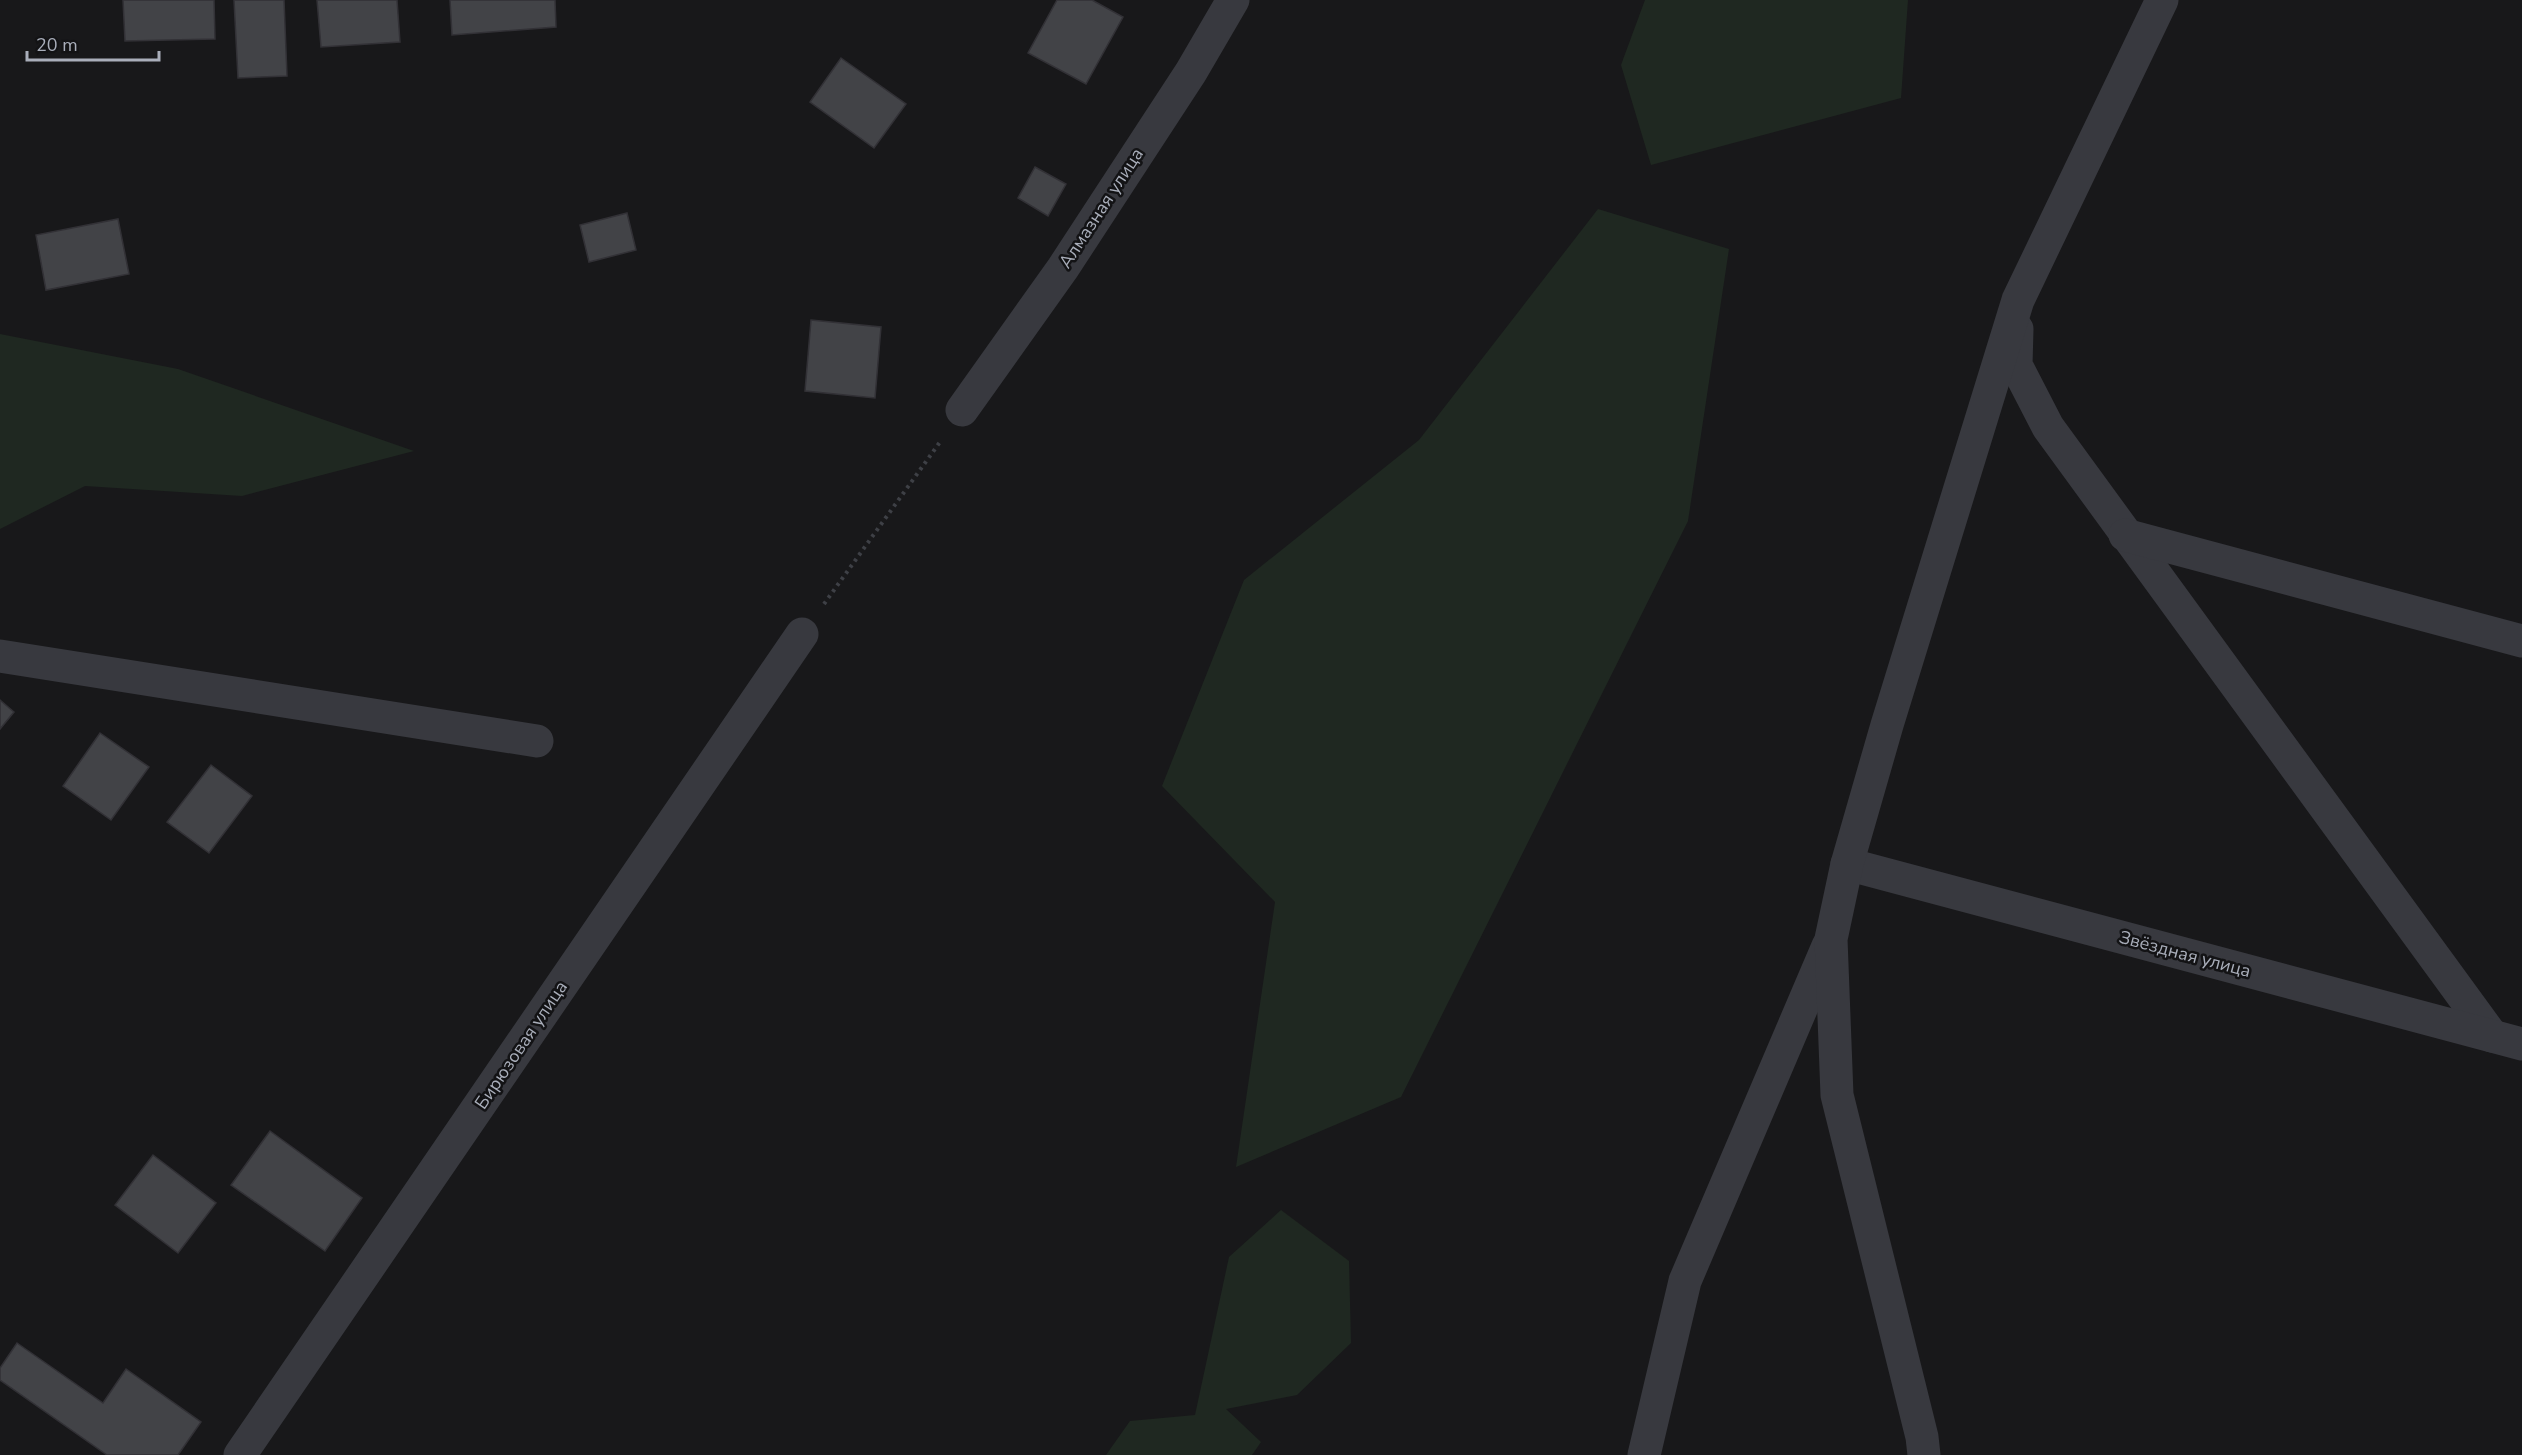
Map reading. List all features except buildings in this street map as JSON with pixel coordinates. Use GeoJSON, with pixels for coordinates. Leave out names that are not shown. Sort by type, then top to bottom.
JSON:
{"type":"FeatureCollection","features":[{"type":"Feature","properties":{"kind":"street","name":"Алмазная улица"},"geometry":{"type":"LineString","coordinates":[[962,410],[1063,268],[1191,72],[1233,0]]}},
{"type":"Feature","properties":{"kind":"street"},"geometry":{"type":"LineString","coordinates":[[1644,1455],[1685,1281],[1831,939],[1847,864],[1887,725],[2018,300],[2162,0]]}},
{"type":"Feature","properties":{"kind":"street"},"geometry":{"type":"LineString","coordinates":[[2018,300],[2016,365],[2048,427],[2125,536],[2507,1040]]}},
{"type":"Feature","properties":{"kind":"street"},"geometry":{"type":"LineString","coordinates":[[2125,536],[2522,641]]}},
{"type":"Feature","properties":{"kind":"street","name":"Бирюзовая улица"},"geometry":{"type":"LineString","coordinates":[[240,1455],[802,634]]}},
{"type":"Feature","properties":{"kind":"street"},"geometry":{"type":"LineString","coordinates":[[0,656],[537,741]]}},
{"type":"Feature","properties":{"kind":"street","name":"Звёздная улица"},"geometry":{"type":"LineString","coordinates":[[1847,864],[2507,1040]]}},
{"type":"Feature","properties":{"kind":"street"},"geometry":{"type":"LineString","coordinates":[[1831,939],[1837,1095],[1922,1437],[1924,1455]]}},
{"type":"Feature","properties":{"kind":"path"},"geometry":{"type":"LineString","coordinates":[[802,634],[962,410]]}},
{"type":"Feature","properties":{"kind":"shaded area"},"geometry":{"type":"Polygon","coordinates":[[[1645,0],[1908,0],[1901,98],[1651,165],[1621,65],[1645,0]]]}},
{"type":"Feature","properties":{"kind":"shaded area"},"geometry":{"type":"Polygon","coordinates":[[[1598,209],[1729,249],[1688,521],[1401,1097],[1236,1167],[1275,902],[1162,786],[1244,580],[1419,440],[1598,209]]]}},
{"type":"Feature","properties":{"kind":"shaded area"},"geometry":{"type":"Polygon","coordinates":[[[0,334],[178,369],[414,451],[242,496],[85,486],[0,529],[0,334]]]}},
{"type":"Feature","properties":{"kind":"shaded area"},"geometry":{"type":"Polygon","coordinates":[[[1281,1210],[1349,1261],[1351,1343],[1297,1395],[1226,1409],[1261,1442],[1252,1455],[1106,1455],[1130,1421],[1195,1415],[1229,1257],[1281,1210]]]}}]}
